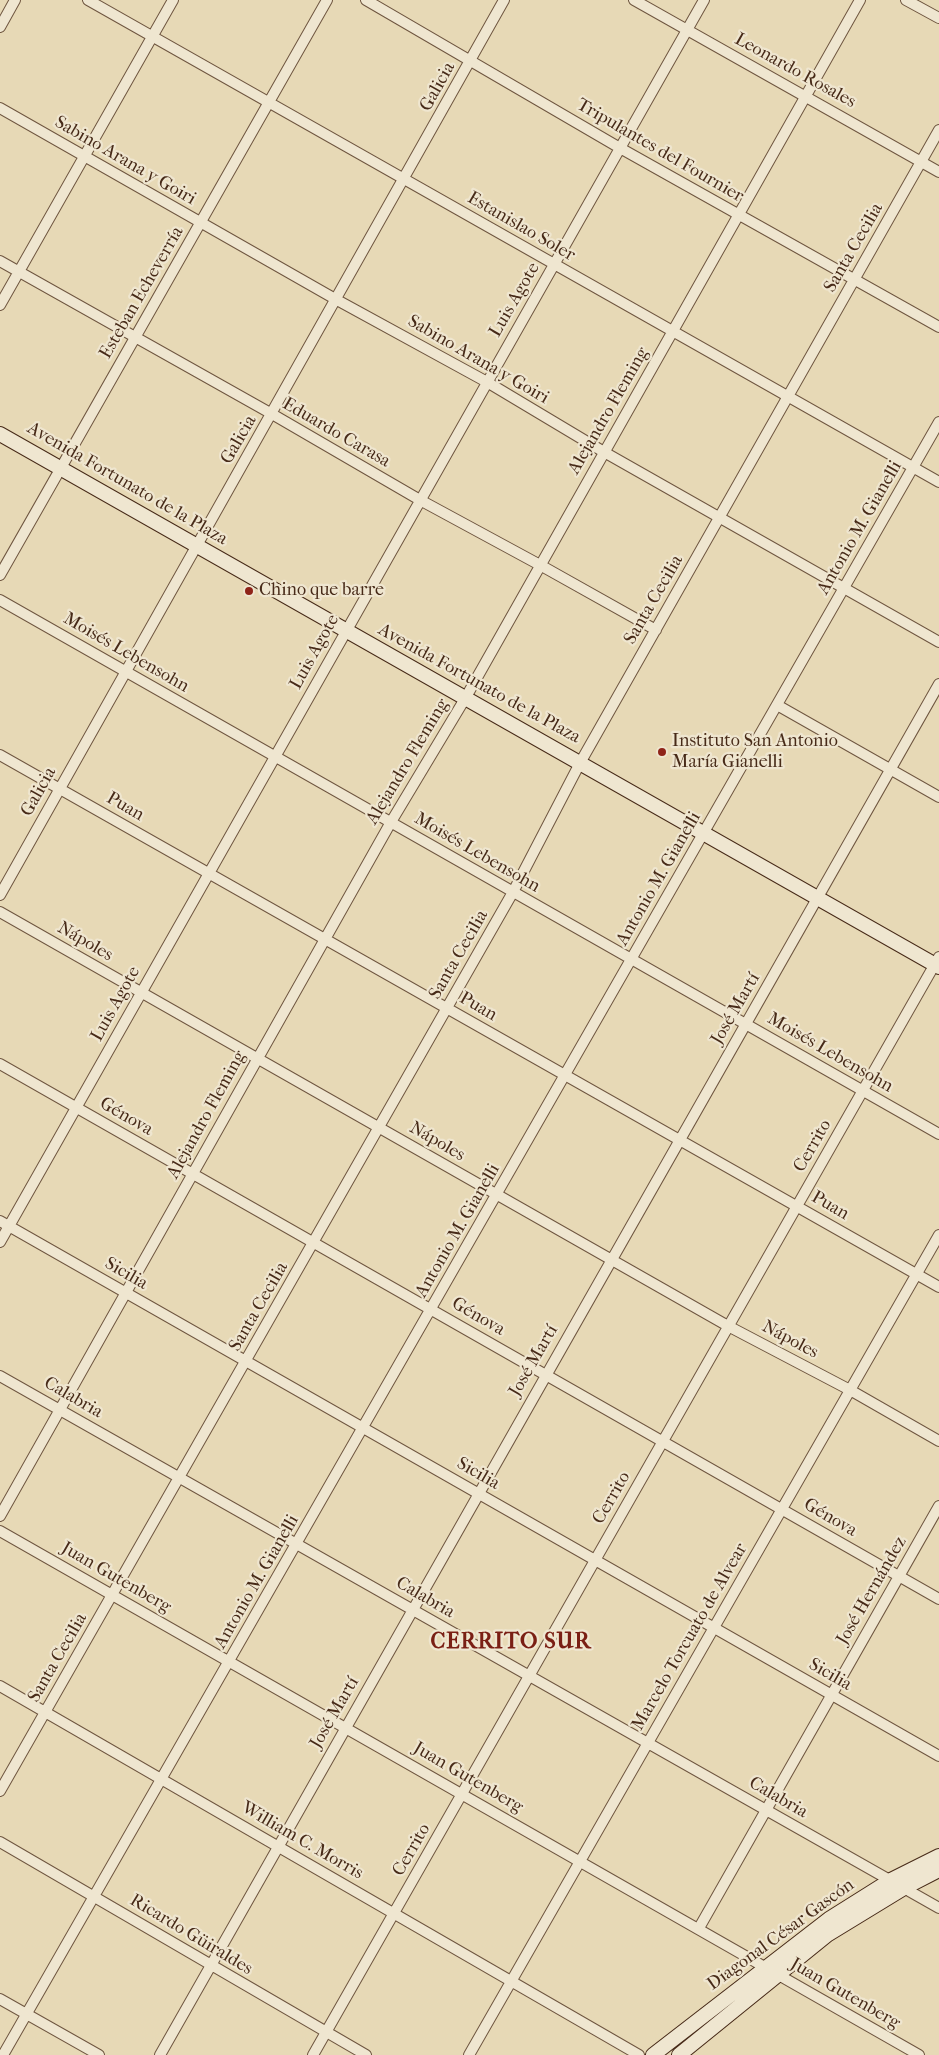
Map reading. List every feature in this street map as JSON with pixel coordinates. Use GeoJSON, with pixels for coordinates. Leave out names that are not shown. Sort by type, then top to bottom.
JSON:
{"type":"FeatureCollection","features":[{"type":"Feature","properties":{"kind":"main road","name":"Avenida Fortunato de la Plaza"},"geometry":{"type":"LineString","coordinates":[[0,434],[345,631],[466,697],[818,899],[938,963]]}},
{"type":"Feature","properties":{"kind":"main road","name":"Diagonal César Gascón"},"geometry":{"type":"LineString","coordinates":[[653,2055],[829,1918],[890,1880],[939,1856]]}},
{"type":"Feature","properties":{"kind":"main road","name":"Diagonal César Gascón"},"geometry":{"type":"LineString","coordinates":[[679,2055],[834,1930],[904,1888],[939,1870]]}},
{"type":"Feature","properties":{"kind":"street"},"geometry":{"type":"LineString","coordinates":[[0,27],[15,0]]}},
{"type":"Feature","properties":{"kind":"street","name":"Estanislao Soler"},"geometry":{"type":"LineString","coordinates":[[88,0],[939,482]]}},
{"type":"Feature","properties":{"kind":"street"},"geometry":{"type":"LineString","coordinates":[[0,305],[173,0]]}},
{"type":"Feature","properties":{"kind":"street","name":"Esteban Echeverría"},"geometry":{"type":"LineString","coordinates":[[0,575],[327,0]]}},
{"type":"Feature","properties":{"kind":"street","name":"Tripulantes del Fournier"},"geometry":{"type":"LineString","coordinates":[[366,0],[472,60],[620,148],[939,326]]}},
{"type":"Feature","properties":{"kind":"street","name":"Galicia"},"geometry":{"type":"LineString","coordinates":[[0,895],[337,300],[504,0]]}},
{"type":"Feature","properties":{"kind":"street","name":"Leonardo Rosales"},"geometry":{"type":"LineString","coordinates":[[634,0],[806,95],[939,172]]}},
{"type":"Feature","properties":{"kind":"street","name":"Luis Agote"},"geometry":{"type":"LineString","coordinates":[[0,1242],[4,1224],[76,1107],[704,0]]}},
{"type":"Feature","properties":{"kind":"street","name":"Alejandro Fleming"},"geometry":{"type":"LineString","coordinates":[[0,1516],[391,822],[466,697],[860,0]]}},
{"type":"Feature","properties":{"kind":"street"},"geometry":{"type":"LineString","coordinates":[[906,0],[939,18]]}},
{"type":"Feature","properties":{"kind":"street","name":"Sabino Arana y Goiri"},"geometry":{"type":"LineString","coordinates":[[0,108],[337,300],[487,382],[604,452],[939,642]]}},
{"type":"Feature","properties":{"kind":"street","name":"Santa Cecilia"},"geometry":{"type":"LineString","coordinates":[[0,1792],[513,892],[580,764],[939,130]]}},
{"type":"Feature","properties":{"kind":"street","name":"Eduardo Carasa"},"geometry":{"type":"LineString","coordinates":[[0,262],[272,414],[420,500],[656,630]]}},
{"type":"Feature","properties":{"kind":"street","name":"Antonio M. Gianelli"},"geometry":{"type":"LineString","coordinates":[[3,2055],[432,1310],[939,422]]}},
{"type":"Feature","properties":{"kind":"street","name":"Moisés Lebensohn"},"geometry":{"type":"LineString","coordinates":[[0,600],[939,1134]]}},
{"type":"Feature","properties":{"kind":"street","name":"José Martí"},"geometry":{"type":"LineString","coordinates":[[160,2055],[678,1139],[747,1024],[939,684]]}},
{"type":"Feature","properties":{"kind":"street"},"geometry":{"type":"LineString","coordinates":[[777,705],[939,797]]}},
{"type":"Feature","properties":{"kind":"street","name":"Puan"},"geometry":{"type":"LineString","coordinates":[[0,755],[939,1287]]}},
{"type":"Feature","properties":{"kind":"street","name":"Nápoles"},"geometry":{"type":"LineString","coordinates":[[0,912],[728,1326],[850,1390],[939,1440]]}},
{"type":"Feature","properties":{"kind":"street","name":"Cerrito"},"geometry":{"type":"LineString","coordinates":[[313,2055],[728,1326],[938,963]]}},
{"type":"Feature","properties":{"kind":"street","name":"Génova"},"geometry":{"type":"LineString","coordinates":[[0,1064],[939,1599]]}},
{"type":"Feature","properties":{"kind":"street","name":"Sicilia"},"geometry":{"type":"LineString","coordinates":[[4,1224],[939,1756]]}},
{"type":"Feature","properties":{"kind":"street","name":"Marcelo Torcuato de Alvear"},"geometry":{"type":"LineString","coordinates":[[469,2055],[939,1235]]}},
{"type":"Feature","properties":{"kind":"street","name":"Calabria"},"geometry":{"type":"LineString","coordinates":[[0,1376],[939,1908]]}},
{"type":"Feature","properties":{"kind":"street","name":"José Hernández"},"geometry":{"type":"LineString","coordinates":[[699,1928],[939,1506]]}},
{"type":"Feature","properties":{"kind":"street","name":"Juan Gutenberg"},"geometry":{"type":"LineString","coordinates":[[0,1531],[919,2055]]}},
{"type":"Feature","properties":{"kind":"street","name":"William C. Morris"},"geometry":{"type":"LineString","coordinates":[[0,1686],[639,2055]]}},
{"type":"Feature","properties":{"kind":"street","name":"Ricardo Güiraldes"},"geometry":{"type":"LineString","coordinates":[[0,1842],[210,1966],[366,2055]]}},
{"type":"Feature","properties":{"kind":"street"},"geometry":{"type":"LineString","coordinates":[[0,1999],[99,2055]]}},
{"type":"Feature","properties":{"kind":"place","name":"Chino que barre"},"geometry":{"type":"Point","coordinates":[249,591]}},
{"type":"Feature","properties":{"kind":"place","name":"Instituto San Antonio María Gianelli"},"geometry":{"type":"Point","coordinates":[662,752]}},
{"type":"Feature","properties":{"kind":"district","name":"CERRITO SUR"},"geometry":{"type":"Point","coordinates":[511,1643]}}]}
